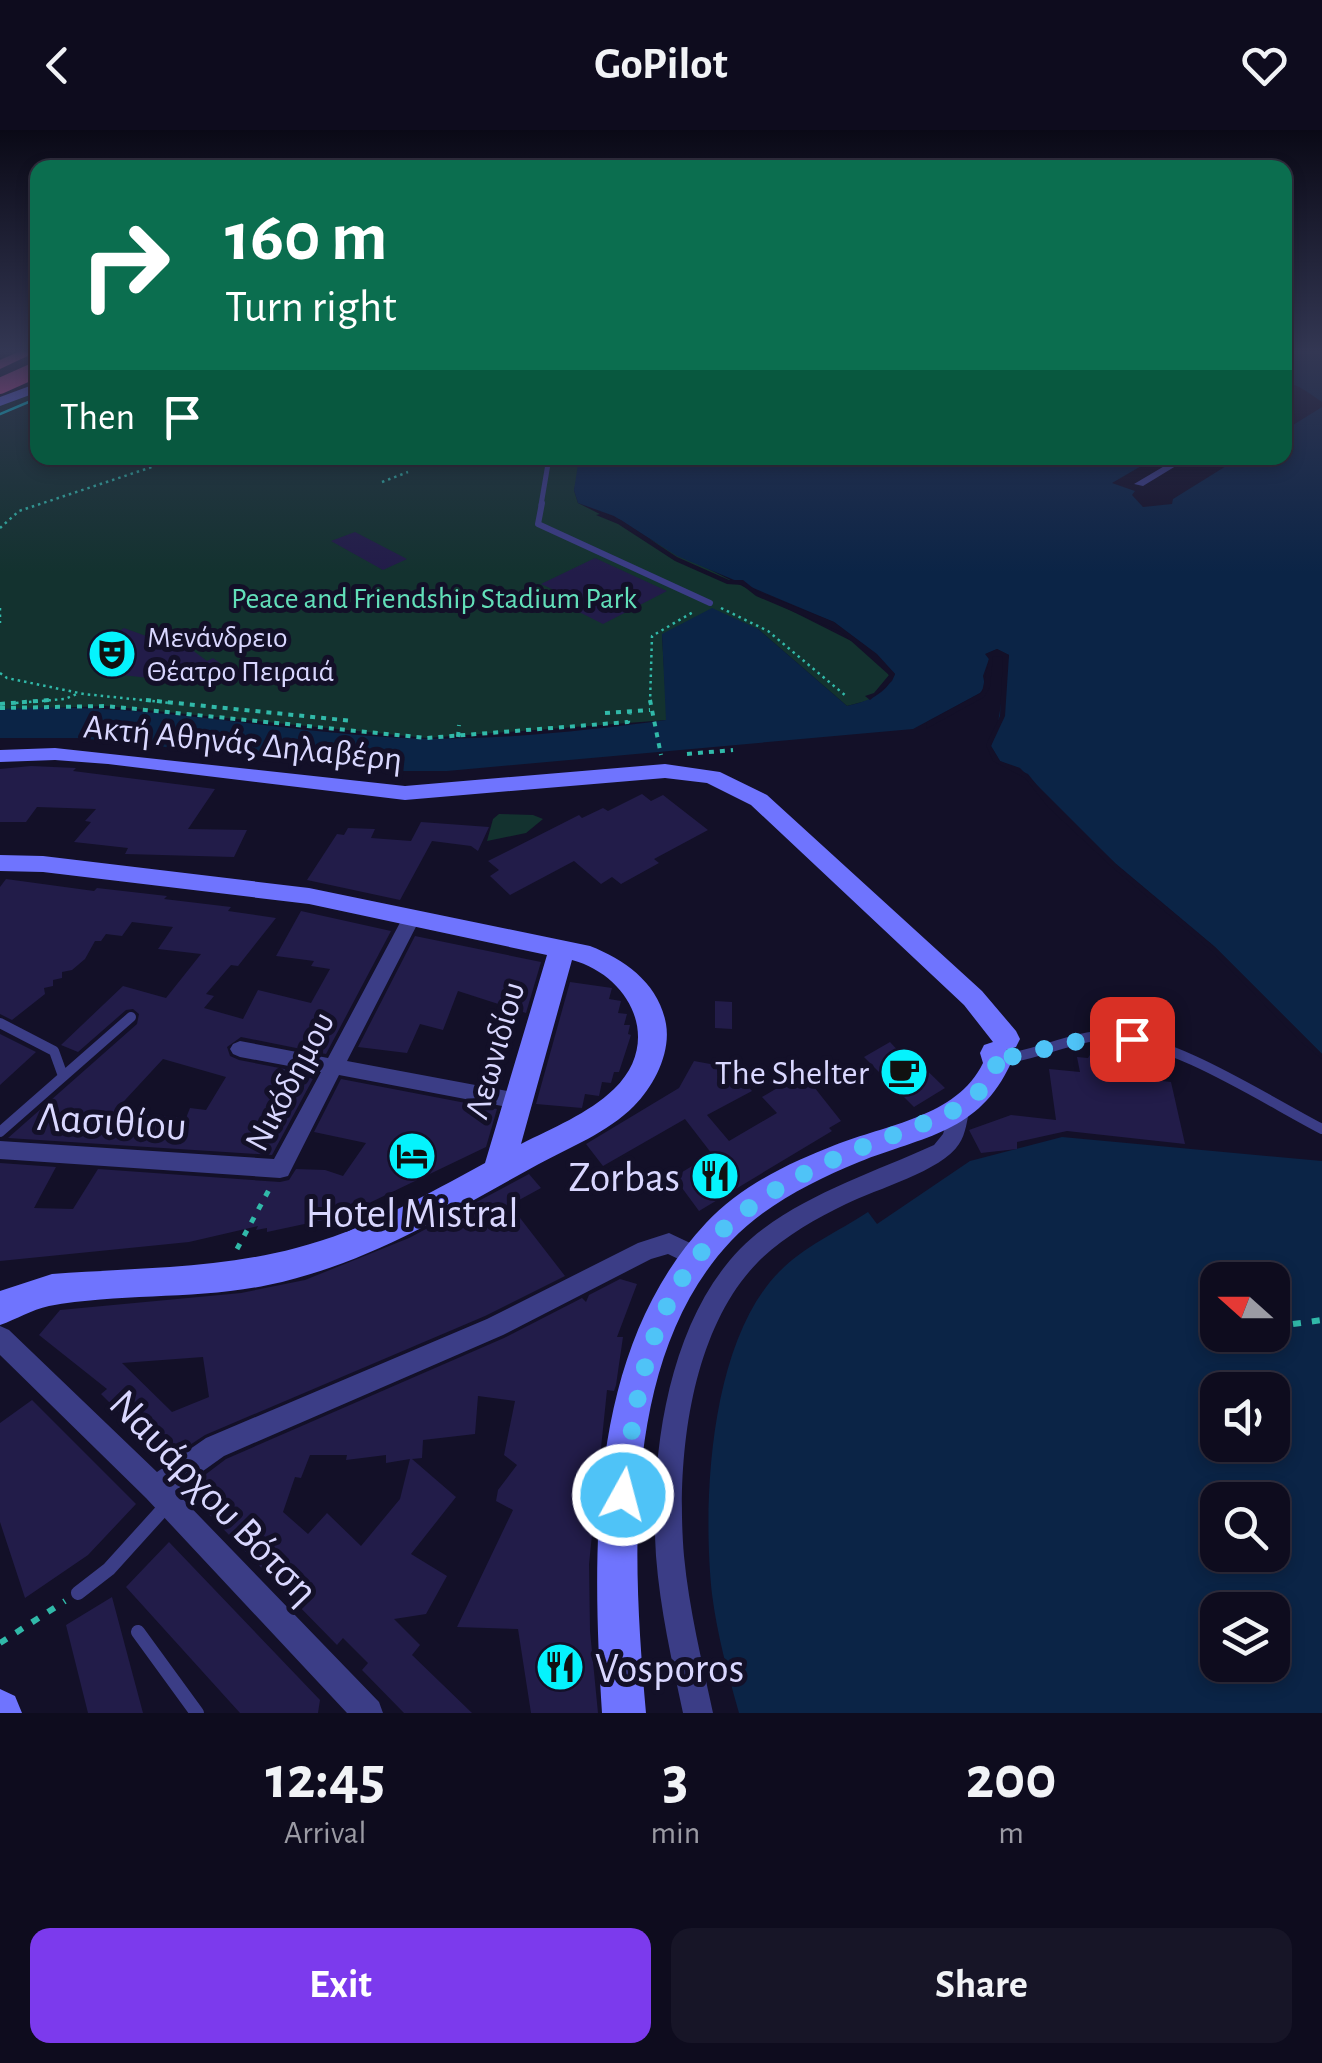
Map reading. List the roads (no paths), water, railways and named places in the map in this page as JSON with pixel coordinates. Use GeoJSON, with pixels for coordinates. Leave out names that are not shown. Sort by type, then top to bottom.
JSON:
{"type":"FeatureCollection","features":[{"type":"Feature","properties":{"kind":"street"},"geometry":{"type":"LineString","coordinates":[[1139,484],[1172,465]]}},
{"type":"Feature","properties":{"kind":"street","name":"Ακτή Αθηνάς Δηλαβέρη"},"geometry":{"type":"LineString","coordinates":[[0,756],[108,758],[362,791],[405,793],[665,771],[718,778],[759,800],[973,998],[1007,1046]]}},
{"type":"Feature","properties":{"kind":"street"},"geometry":{"type":"LineString","coordinates":[[0,863],[288,892],[562,949],[601,960],[634,985],[650,1014],[650,1052],[639,1079],[619,1103],[498,1172],[328,1253],[281,1267],[223,1275],[52,1290],[3,1305]]}},
{"type":"Feature","properties":{"kind":"street","name":"Νικόδημου"},"geometry":{"type":"LineString","coordinates":[[280,1169],[412,917]]}},
{"type":"Feature","properties":{"kind":"street","name":"Λεωνιδίου"},"geometry":{"type":"LineString","coordinates":[[498,1172],[562,949]]}},
{"type":"Feature","properties":{"kind":"street"},"geometry":{"type":"LineString","coordinates":[[624,1713],[616,1553],[629,1440],[658,1325],[697,1257],[738,1214],[785,1183],[960,1108],[990,1080],[1007,1046]]}},
{"type":"Feature","properties":{"kind":"street"},"geometry":{"type":"LineString","coordinates":[[240,1048],[518,1102]]}},
{"type":"Feature","properties":{"kind":"street"},"geometry":{"type":"LineString","coordinates":[[698,1713],[678,1610],[669,1534],[679,1409],[688,1367],[706,1323],[732,1275],[748,1255],[804,1214],[942,1152],[952,1138],[960,1108]]}},
{"type":"Feature","properties":{"kind":"street","name":"Λασιθίου"},"geometry":{"type":"LineString","coordinates":[[0,1150],[280,1169]]}},
{"type":"Feature","properties":{"kind":"street"},"geometry":{"type":"LineString","coordinates":[[161,1496],[215,1447],[495,1328],[659,1244],[679,1246],[697,1257]]}},
{"type":"Feature","properties":{"kind":"street","name":"Ναυάρχου Βότση"},"geometry":{"type":"LineString","coordinates":[[0,1338],[161,1496],[368,1713]]}},
{"type":"Feature","properties":{"kind":"lane"},"geometry":{"type":"LineString","coordinates":[[549,465],[538,524],[710,602]]}},
{"type":"Feature","properties":{"kind":"lane"},"geometry":{"type":"LineString","coordinates":[[0,1132],[131,1017]]}},
{"type":"Feature","properties":{"kind":"lane"},"geometry":{"type":"LineString","coordinates":[[0,1023],[54,1051],[63,1076]]}},
{"type":"Feature","properties":{"kind":"lane"},"geometry":{"type":"LineString","coordinates":[[1007,1046],[1100,1036],[1132,1039],[1165,1051],[1322,1129]]}},
{"type":"Feature","properties":{"kind":"lane"},"geometry":{"type":"LineString","coordinates":[[78,1593],[109,1569],[161,1496]]}},
{"type":"Feature","properties":{"kind":"lane"},"geometry":{"type":"LineString","coordinates":[[138,1632],[197,1713]]}},
{"type":"Feature","properties":{"kind":"water"},"geometry":{"type":"Polygon","coordinates":[[[1292,426],[1322,426],[1322,1054],[1215,947],[1052,804],[1028,774],[1000,761],[991,746],[1009,655],[997,649],[986,654],[989,659],[983,676],[985,686],[980,693],[913,729],[447,771],[395,771],[78,738],[0,738],[0,709],[50,707],[151,712],[432,739],[534,735],[666,720],[662,634],[712,608],[758,629],[847,706],[869,699],[891,681],[895,674],[876,654],[834,622],[677,556],[614,516],[578,503],[574,490],[578,465],[1143,465],[1112,483],[1135,491],[1132,495],[1143,507],[1172,504],[1173,499],[1228,465],[1292,465],[1292,426]]]}},
{"type":"Feature","properties":{"kind":"water"},"geometry":{"type":"Polygon","coordinates":[[[1062,1137],[1322,1161],[1322,1713],[739,1713],[714,1609],[709,1556],[711,1470],[725,1380],[738,1339],[756,1302],[779,1272],[868,1212],[877,1224],[970,1161],[1062,1137]]]}},
{"type":"Feature","properties":{"kind":"place","name":"Μενάνδρειο Θέατρο Πειραιά"},"geometry":{"type":"Point","coordinates":[112,654]}},
{"type":"Feature","properties":{"kind":"place","name":"The Shelter"},"geometry":{"type":"Point","coordinates":[904,1072]}},
{"type":"Feature","properties":{"kind":"place","name":"Hotel Mistral"},"geometry":{"type":"Point","coordinates":[412,1156]}},
{"type":"Feature","properties":{"kind":"place","name":"Zorbas"},"geometry":{"type":"Point","coordinates":[715,1176]}},
{"type":"Feature","properties":{"kind":"place","name":"Vosporos"},"geometry":{"type":"Point","coordinates":[560,1667]}},
{"type":"Feature","properties":{"kind":"park label","name":"Peace and Friendship Stadium Park"},"geometry":{"type":"Point","coordinates":[434,598]}}]}
